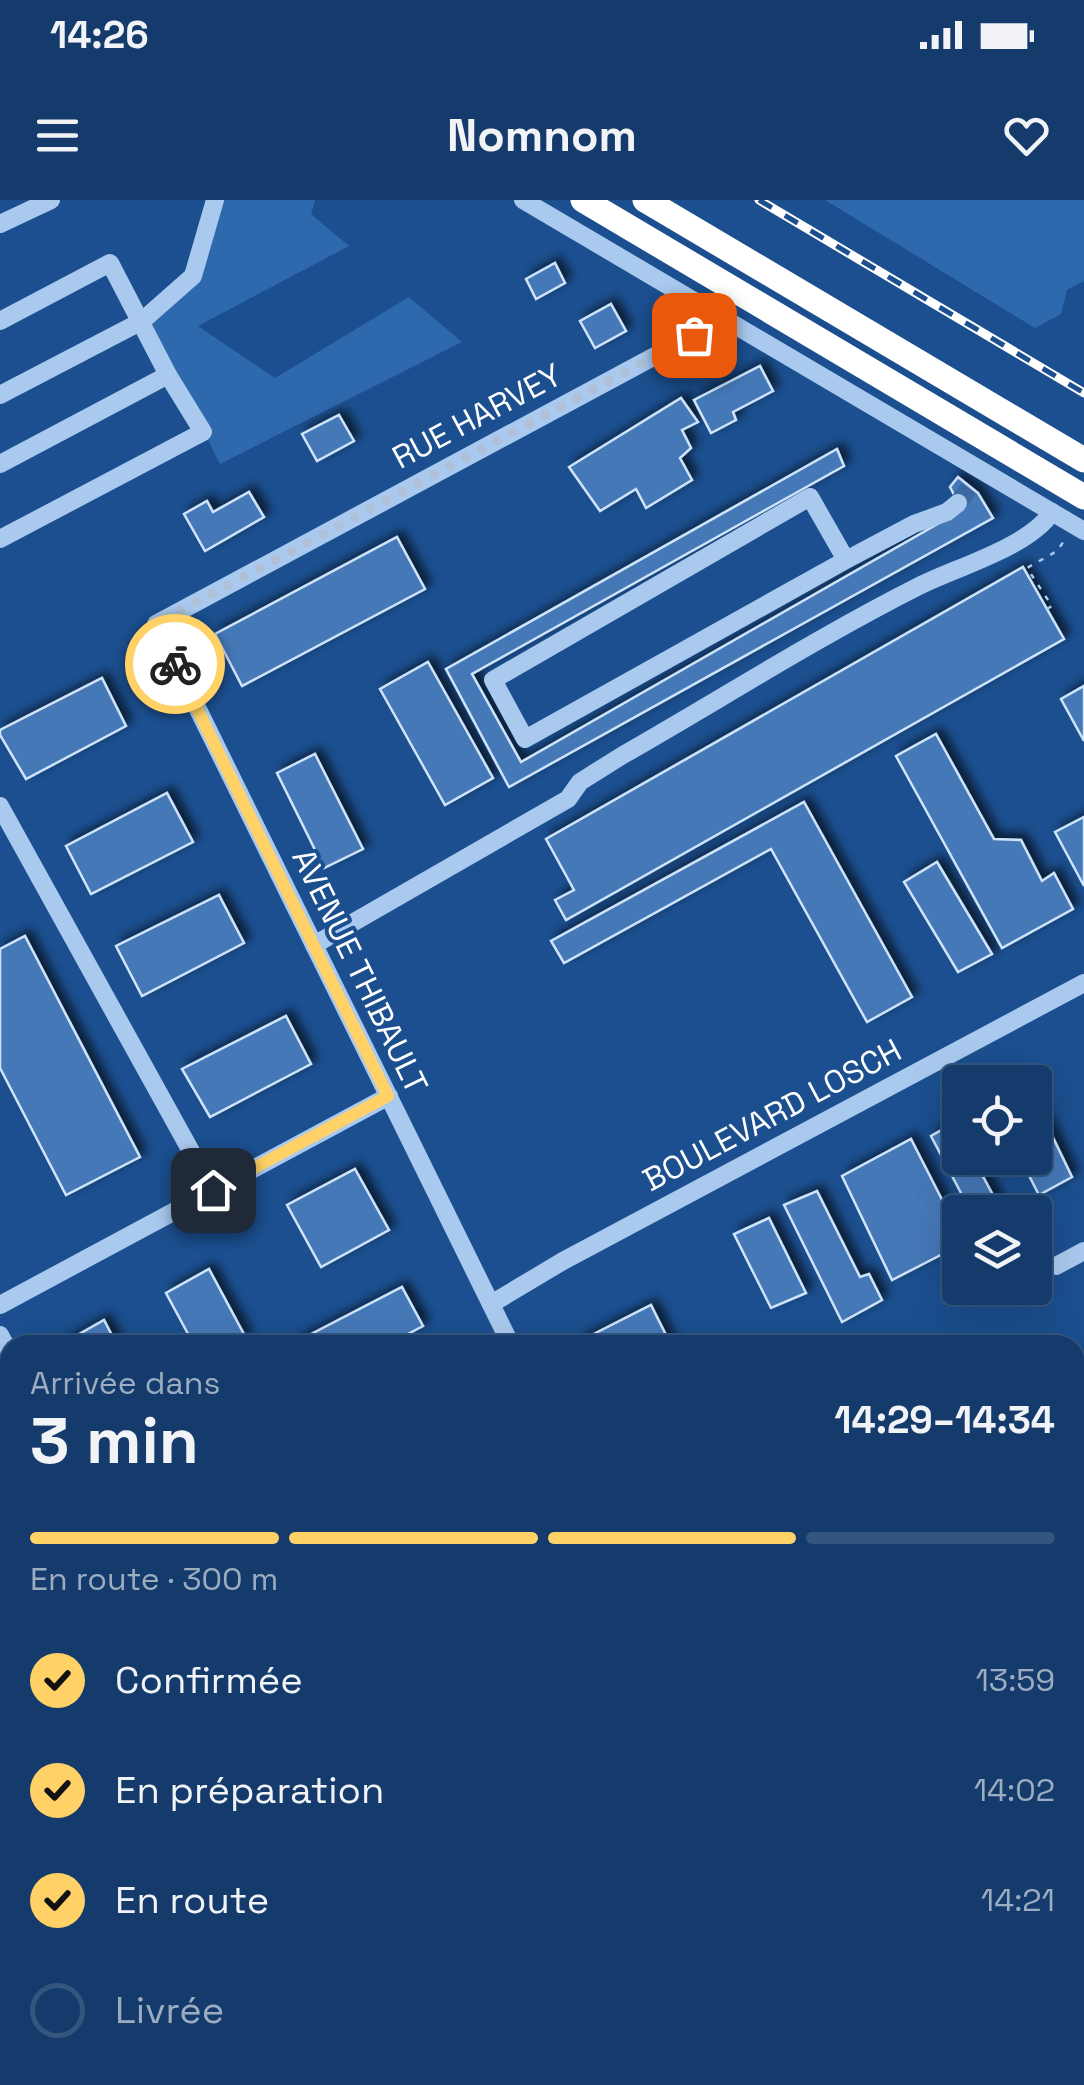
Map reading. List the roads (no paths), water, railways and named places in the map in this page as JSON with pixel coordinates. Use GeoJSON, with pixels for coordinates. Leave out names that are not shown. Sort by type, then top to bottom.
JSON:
{"type":"FeatureCollection","features":[{"type":"Feature","properties":{"kind":"highway"},"geometry":{"type":"LineString","coordinates":[[582,200],[1084,497]]}},
{"type":"Feature","properties":{"kind":"highway"},"geometry":{"type":"LineString","coordinates":[[645,200],[1084,460]]}},
{"type":"Feature","properties":{"kind":"street"},"geometry":{"type":"LineString","coordinates":[[0,224],[50,200]]}},
{"type":"Feature","properties":{"kind":"street"},"geometry":{"type":"LineString","coordinates":[[0,396],[142,321],[193,276],[215,200]]}},
{"type":"Feature","properties":{"kind":"street"},"geometry":{"type":"LineString","coordinates":[[524,200],[1052,512],[1076,533]]}},
{"type":"Feature","properties":{"kind":"street"},"geometry":{"type":"LineString","coordinates":[[0,321],[110,263],[168,375],[203,432],[0,540]]}},
{"type":"Feature","properties":{"kind":"street","name":"RUE HARVEY"},"geometry":{"type":"LineString","coordinates":[[156,624],[694,335],[715,314]]}},
{"type":"Feature","properties":{"kind":"street"},"geometry":{"type":"LineString","coordinates":[[0,464],[168,375]]}},
{"type":"Feature","properties":{"kind":"street"},"geometry":{"type":"LineString","coordinates":[[970,487],[981,470]]}},
{"type":"Feature","properties":{"kind":"street"},"geometry":{"type":"LineString","coordinates":[[846,560],[810,497],[492,680],[525,739],[846,560],[914,524],[947,512],[958,502]]}},
{"type":"Feature","properties":{"kind":"street"},"geometry":{"type":"LineString","coordinates":[[314,946],[568,799],[580,782],[640,746],[920,586],[1013,544],[1040,527],[1052,512]]}},
{"type":"Feature","properties":{"kind":"street","name":"AVENUE THIBAULT"},"geometry":{"type":"LineString","coordinates":[[156,624],[506,1335]]}},
{"type":"Feature","properties":{"kind":"street"},"geometry":{"type":"LineString","coordinates":[[0,806],[213,1190]]}},
{"type":"Feature","properties":{"kind":"street","name":"BOULEVARD LOSCH"},"geometry":{"type":"LineString","coordinates":[[491,1304],[598,1242],[1084,983]]}},
{"type":"Feature","properties":{"kind":"street"},"geometry":{"type":"LineString","coordinates":[[0,1305],[388,1096]]}},
{"type":"Feature","properties":{"kind":"street"},"geometry":{"type":"LineString","coordinates":[[1056,1266],[1084,1251]]}},
{"type":"Feature","properties":{"kind":"tunnel"},"geometry":{"type":"LineString","coordinates":[[958,503],[970,487]]}},
{"type":"Feature","properties":{"kind":"railway"},"geometry":{"type":"LineString","coordinates":[[759,200],[1084,393]]}}]}
